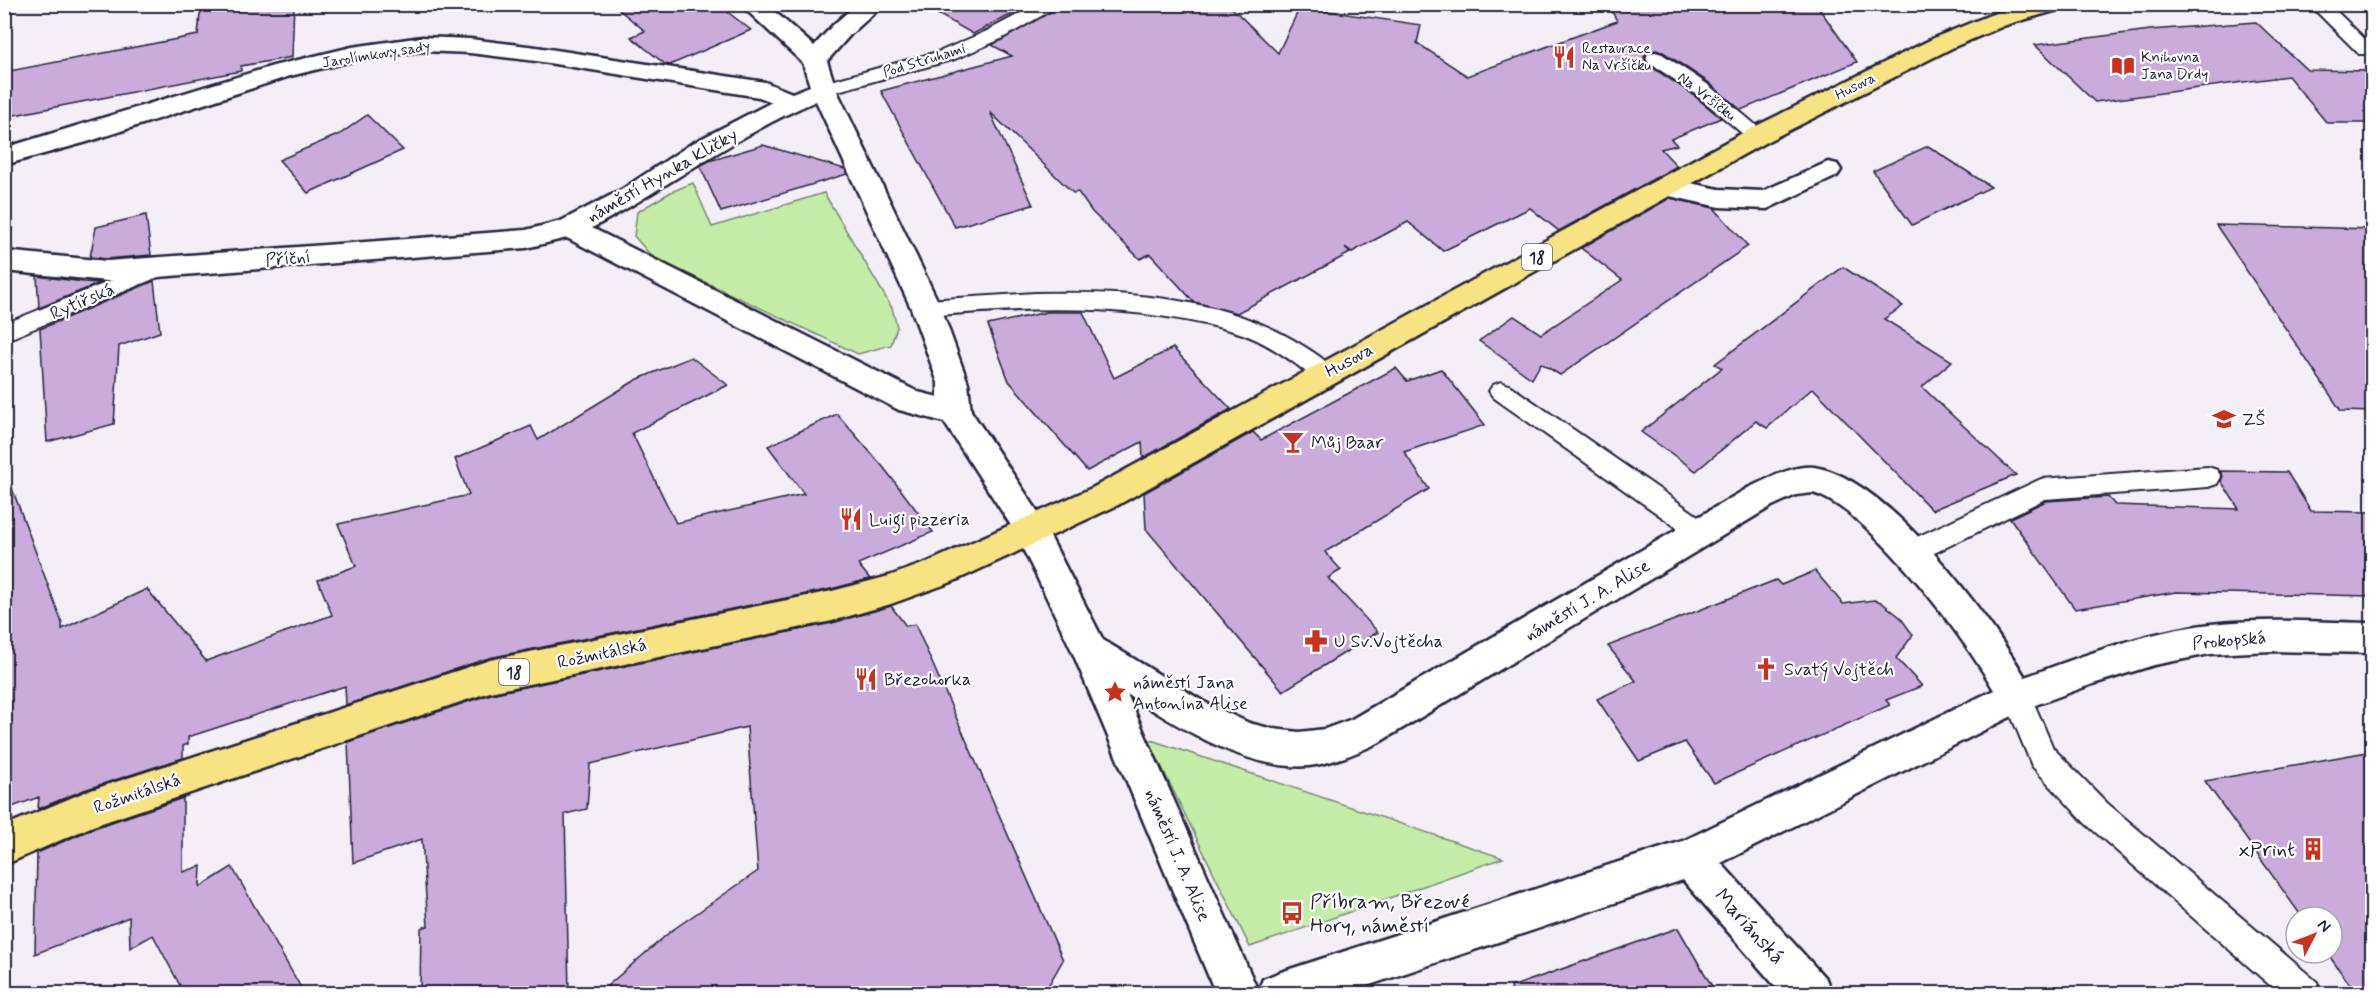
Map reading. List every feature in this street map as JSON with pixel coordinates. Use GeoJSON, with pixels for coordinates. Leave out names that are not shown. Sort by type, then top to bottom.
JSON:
{"type":"FeatureCollection","features":[{"type":"Feature","properties":{"kind":"main road","name":"Husova"},"geometry":{"type":"LineString","coordinates":[[1032,532],[1106,496],[1324,373],[1757,136],[1945,42],[1998,20],[2053,4]]}},
{"type":"Feature","properties":{"kind":"main road","name":"Rožmitálská"},"geometry":{"type":"LineString","coordinates":[[4,846],[85,810],[490,676],[832,606],[891,590],[1032,532]]}},
{"type":"Feature","properties":{"kind":"street"},"geometry":{"type":"LineString","coordinates":[[815,60],[857,14],[873,4]]}},
{"type":"Feature","properties":{"kind":"street"},"geometry":{"type":"LineString","coordinates":[[761,7],[815,60],[823,89],[926,308],[953,383],[955,413],[1032,532]]}},
{"type":"Feature","properties":{"kind":"street","name":"Jarolímkovy sady"},"geometry":{"type":"LineString","coordinates":[[4,157],[78,136],[282,71],[352,54],[422,44],[470,46],[536,54],[730,84],[765,90],[792,102]]}},
{"type":"Feature","properties":{"kind":"street","name":"náměstí Hynka Kličky"},"geometry":{"type":"LineString","coordinates":[[570,228],[631,196],[700,150],[792,102],[823,89]]}},
{"type":"Feature","properties":{"kind":"street"},"geometry":{"type":"LineString","coordinates":[[1666,187],[1719,198],[1767,200],[1828,170]]}},
{"type":"Feature","properties":{"kind":"street","name":"náměstí Hynka Kličky"},"geometry":{"type":"LineString","coordinates":[[570,228],[910,402],[955,413]]}},
{"type":"Feature","properties":{"kind":"street","name":"Příční"},"geometry":{"type":"LineString","coordinates":[[4,261],[107,271],[160,268],[526,240],[570,228]]}},
{"type":"Feature","properties":{"kind":"street","name":"náměstí J. A. Alise"},"geometry":{"type":"LineString","coordinates":[[1090,651],[1198,716],[1249,741],[1298,749],[1334,745],[1365,731],[1770,493],[1788,484],[1814,480],[1841,491],[1865,507],[1911,552],[1981,637],[2017,696]]}},
{"type":"Feature","properties":{"kind":"street","name":"náměstí J. A. Alise"},"geometry":{"type":"LineString","coordinates":[[1032,532],[1090,651],[1238,993]]}},
{"type":"Feature","properties":{"kind":"street","name":"Prokopská"},"geometry":{"type":"LineString","coordinates":[[2017,696],[2090,669],[2154,650],[2210,639],[2271,636],[2373,638]]}},
{"type":"Feature","properties":{"kind":"street"},"geometry":{"type":"LineString","coordinates":[[1278,993],[1691,858],[2017,696]]}},
{"type":"Feature","properties":{"kind":"street","name":"Mariánská"},"geometry":{"type":"LineString","coordinates":[[1691,858],[1724,898],[1811,993]]}},
{"type":"Feature","properties":{"kind":"lane","name":"Pod Struhami"},"geometry":{"type":"LineString","coordinates":[[823,89],[948,55],[994,35],[1053,4]]}},
{"type":"Feature","properties":{"kind":"lane"},"geometry":{"type":"LineString","coordinates":[[2318,4],[2366,50]]}},
{"type":"Feature","properties":{"kind":"lane","name":"Na Vršíčku"},"geometry":{"type":"LineString","coordinates":[[1655,58],[1700,88],[1757,136]]}},
{"type":"Feature","properties":{"kind":"lane","name":"Rytířská"},"geometry":{"type":"LineString","coordinates":[[4,333],[160,268]]}},
{"type":"Feature","properties":{"kind":"lane"},"geometry":{"type":"LineString","coordinates":[[926,308],[1029,300],[1096,300],[1186,310],[1254,329],[1297,352],[1324,373]]}},
{"type":"Feature","properties":{"kind":"lane"},"geometry":{"type":"LineString","coordinates":[[1502,391],[1702,532]]}},
{"type":"Feature","properties":{"kind":"lane"},"geometry":{"type":"LineString","coordinates":[[1911,552],[2041,489],[2208,477]]}},
{"type":"Feature","properties":{"kind":"lane"},"geometry":{"type":"LineString","coordinates":[[2017,696],[2042,757],[2049,765],[2096,813],[2305,993]]}},
{"type":"Feature","properties":{"kind":"green space"},"geometry":{"type":"Polygon","coordinates":[[[693,183],[712,227],[824,193],[892,308],[897,327],[891,345],[858,354],[652,257],[634,236],[637,212],[671,192],[693,183]]]}},
{"type":"Feature","properties":{"kind":"green space"},"geometry":{"type":"Polygon","coordinates":[[[1148,739],[1503,858],[1250,947],[1148,739]]]}},
{"type":"Feature","properties":{"kind":"building"},"geometry":{"type":"Polygon","coordinates":[[[201,4],[294,4],[292,57],[241,66],[241,71],[4,117],[4,72],[198,35],[201,4]]]}},
{"type":"Feature","properties":{"kind":"building"},"geometry":{"type":"Polygon","coordinates":[[[612,4],[717,4],[751,30],[670,65],[665,64],[631,37],[645,31],[612,4]]]}},
{"type":"Feature","properties":{"kind":"building"},"geometry":{"type":"Polygon","coordinates":[[[920,4],[1032,4],[973,34],[920,4]]]}},
{"type":"Feature","properties":{"kind":"building"},"geometry":{"type":"Polygon","coordinates":[[[1064,4],[1228,4],[1278,53],[1300,7],[1421,25],[1417,43],[1467,76],[1617,21],[1608,4],[1816,4],[1857,62],[1741,110],[1708,82],[1663,52],[1656,50],[1647,52],[1644,57],[1647,64],[1692,94],[1721,118],[1671,139],[1677,145],[1661,149],[1677,166],[1559,231],[1530,208],[1443,251],[1408,222],[1352,252],[1345,247],[1350,253],[1237,313],[1194,302],[1150,254],[1140,259],[1092,212],[1078,192],[1073,193],[990,112],[1033,205],[955,227],[881,91],[1012,56],[992,45],[1064,4]]]}},
{"type":"Feature","properties":{"kind":"building"},"geometry":{"type":"Polygon","coordinates":[[[2256,22],[2307,70],[2373,71],[2373,123],[2327,123],[2288,76],[2095,102],[2035,45],[2150,30],[2256,22]]]}},
{"type":"Feature","properties":{"kind":"building"},"geometry":{"type":"Polygon","coordinates":[[[367,115],[403,150],[308,193],[279,160],[340,134],[367,115]]]}},
{"type":"Feature","properties":{"kind":"building"},"geometry":{"type":"Polygon","coordinates":[[[763,145],[845,169],[847,174],[721,212],[700,166],[709,161],[763,145]]]}},
{"type":"Feature","properties":{"kind":"building"},"geometry":{"type":"Polygon","coordinates":[[[1928,146],[1991,187],[1912,225],[1873,171],[1928,146]]]}},
{"type":"Feature","properties":{"kind":"building"},"geometry":{"type":"Polygon","coordinates":[[[1670,198],[1714,208],[1748,246],[1560,375],[1541,363],[1532,379],[1479,341],[1514,316],[1541,334],[1622,280],[1581,248],[1670,198]]]}},
{"type":"Feature","properties":{"kind":"building"},"geometry":{"type":"Polygon","coordinates":[[[146,215],[151,255],[107,259],[90,257],[96,227],[146,215]]]}},
{"type":"Feature","properties":{"kind":"building"},"geometry":{"type":"Polygon","coordinates":[[[2216,225],[2373,229],[2373,412],[2341,411],[2216,225]]]}},
{"type":"Feature","properties":{"kind":"building"},"geometry":{"type":"Polygon","coordinates":[[[1843,267],[1903,306],[1884,319],[1952,361],[1922,387],[2016,475],[1932,510],[1813,388],[1767,428],[1756,421],[1696,471],[1641,432],[1722,368],[1715,364],[1843,267]]]}},
{"type":"Feature","properties":{"kind":"building"},"geometry":{"type":"Polygon","coordinates":[[[37,276],[84,282],[100,283],[39,308],[37,276]]]}},
{"type":"Feature","properties":{"kind":"building"},"geometry":{"type":"Polygon","coordinates":[[[154,281],[160,332],[119,346],[114,424],[47,442],[40,329],[154,281]]]}},
{"type":"Feature","properties":{"kind":"building"},"geometry":{"type":"Polygon","coordinates":[[[1047,312],[1083,312],[1114,378],[1173,348],[1231,409],[1143,458],[1142,442],[1087,471],[1009,381],[988,325],[1047,312]]]}},
{"type":"Feature","properties":{"kind":"building"},"geometry":{"type":"Polygon","coordinates":[[[691,357],[728,385],[632,433],[676,523],[804,494],[768,446],[837,414],[884,468],[933,532],[858,564],[870,579],[831,589],[489,658],[346,705],[345,686],[188,737],[188,744],[183,746],[183,758],[84,790],[38,809],[39,797],[4,810],[4,481],[9,480],[62,623],[62,629],[147,589],[206,661],[332,615],[318,580],[356,566],[338,524],[469,495],[455,459],[531,426],[538,440],[636,380],[691,357]]]}},
{"type":"Feature","properties":{"kind":"building"},"geometry":{"type":"Polygon","coordinates":[[[1396,368],[1407,381],[1441,369],[1485,425],[1404,452],[1429,489],[1325,552],[1341,570],[1328,578],[1378,632],[1283,691],[1146,529],[1144,493],[1253,432],[1261,440],[1396,368]]]}},
{"type":"Feature","properties":{"kind":"building"},"geometry":{"type":"Polygon","coordinates":[[[2220,471],[2287,472],[2311,511],[2373,512],[2373,596],[2176,592],[2075,609],[2010,518],[2046,501],[2108,497],[2115,505],[2239,509],[2221,481],[2223,476],[2220,471]]]}},
{"type":"Feature","properties":{"kind":"building","name":"Svatý Vojtěch"},"geometry":{"type":"Polygon","coordinates":[[[1815,571],[1843,604],[1874,600],[1881,602],[1900,617],[1913,635],[1896,658],[1922,686],[1886,700],[1890,705],[1714,783],[1685,742],[1639,761],[1597,699],[1636,681],[1608,646],[1776,580],[1781,585],[1815,571]]]}},
{"type":"Feature","properties":{"kind":"building"},"geometry":{"type":"Polygon","coordinates":[[[891,606],[906,626],[915,624],[1063,960],[1044,993],[599,993],[671,931],[758,871],[747,727],[590,764],[587,809],[565,814],[569,993],[420,993],[421,928],[428,926],[422,839],[353,863],[348,742],[491,694],[832,623],[891,606]]]}},
{"type":"Feature","properties":{"kind":"building","name":"xPrint"},"geometry":{"type":"Polygon","coordinates":[[[2373,751],[2373,993],[2356,993],[2336,965],[2344,965],[2344,905],[2293,905],[2205,781],[2373,751]]]}},
{"type":"Feature","properties":{"kind":"building"},"geometry":{"type":"Polygon","coordinates":[[[183,798],[183,872],[201,866],[200,887],[232,867],[304,993],[184,993],[153,935],[130,948],[129,917],[35,954],[37,853],[94,828],[183,798]]]}},
{"type":"Feature","properties":{"kind":"building"},"geometry":{"type":"Polygon","coordinates":[[[1678,928],[1716,993],[1512,993],[1511,987],[1678,928]]]}},
{"type":"Feature","properties":{"kind":"place","name":"Restaurace Na Vršíčku"},"geometry":{"type":"Point","coordinates":[1564,57]}},
{"type":"Feature","properties":{"kind":"place","name":"Knihovna Jana Drdy"},"geometry":{"type":"Point","coordinates":[2123,66]}},
{"type":"Feature","properties":{"kind":"place","name":"ZŠ"},"geometry":{"type":"Point","coordinates":[2224,419]}},
{"type":"Feature","properties":{"kind":"place","name":"Můj Baar"},"geometry":{"type":"Point","coordinates":[1293,442]}},
{"type":"Feature","properties":{"kind":"place","name":"Luigi pizzeria"},"geometry":{"type":"Point","coordinates":[851,519]}},
{"type":"Feature","properties":{"kind":"place","name":"U Sv.Vojtěcha"},"geometry":{"type":"Point","coordinates":[1316,641]}},
{"type":"Feature","properties":{"kind":"place","name":"Svatý Vojtěch"},"geometry":{"type":"Point","coordinates":[1766,669]}},
{"type":"Feature","properties":{"kind":"place","name":"Březohorka"},"geometry":{"type":"Point","coordinates":[866,679]}},
{"type":"Feature","properties":{"kind":"place","name":"náměstí Jana Antonína Alise"},"geometry":{"type":"Point","coordinates":[1115,692]}},
{"type":"Feature","properties":{"kind":"place","name":"xPrint"},"geometry":{"type":"Point","coordinates":[2313,849]}},
{"type":"Feature","properties":{"kind":"place","name":"Příbram, Březové Hory, náměstí"},"geometry":{"type":"Point","coordinates":[1292,913]}}]}
